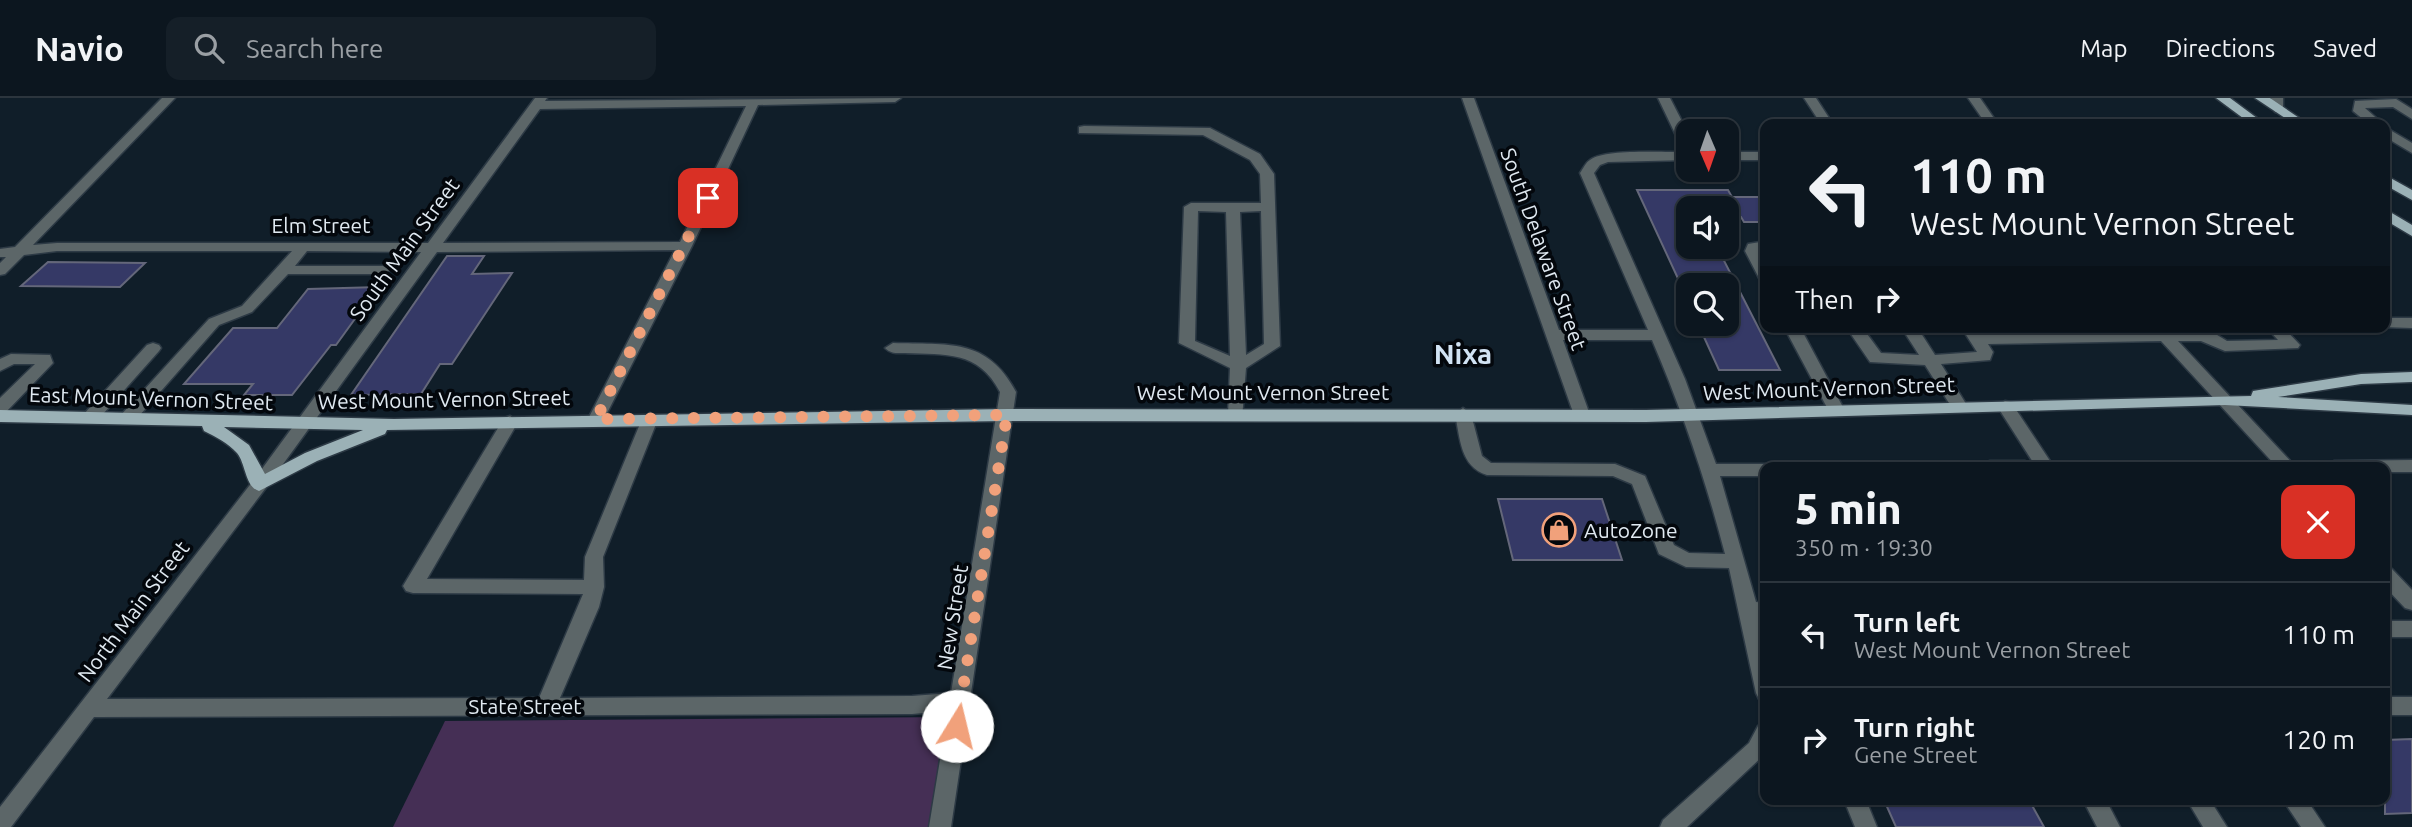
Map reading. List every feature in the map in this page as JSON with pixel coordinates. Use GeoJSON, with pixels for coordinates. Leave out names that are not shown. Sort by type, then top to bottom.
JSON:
{"type":"FeatureCollection","features":[{"type":"Feature","properties":{"kind":"main road"},"geometry":{"type":"LineString","coordinates":[[2222,98],[2252,119]]}},
{"type":"Feature","properties":{"kind":"main road"},"geometry":{"type":"LineString","coordinates":[[2262,98],[2278,104],[2296,119]]}},
{"type":"Feature","properties":{"kind":"main road"},"geometry":{"type":"LineString","coordinates":[[2390,182],[2412,196]]}},
{"type":"Feature","properties":{"kind":"main road"},"geometry":{"type":"LineString","coordinates":[[2390,217],[2412,232]]}},
{"type":"Feature","properties":{"kind":"main road","name":"West Mount Vernon Street"},"geometry":{"type":"LineString","coordinates":[[2225,400],[2361,379],[2412,377]]}},
{"type":"Feature","properties":{"kind":"main road","name":"West Mount Vernon Street"},"geometry":{"type":"LineString","coordinates":[[302,424],[394,425],[596,419],[1007,415],[1687,415],[2225,400],[2412,410]]}},
{"type":"Feature","properties":{"kind":"main road","name":"East Mount Vernon Street"},"geometry":{"type":"LineString","coordinates":[[0,416],[302,424]]}},
{"type":"Feature","properties":{"kind":"main road"},"geometry":{"type":"LineString","coordinates":[[201,423],[233,436],[254,464],[259,485],[311,457],[394,425]]}},
{"type":"Feature","properties":{"kind":"street"},"geometry":{"type":"LineString","coordinates":[[0,271],[169,98]]}},
{"type":"Feature","properties":{"kind":"street"},"geometry":{"type":"LineString","coordinates":[[538,102],[753,103],[895,98]]}},
{"type":"Feature","properties":{"kind":"street","name":"South Delaware Street"},"geometry":{"type":"LineString","coordinates":[[1468,98],[1582,415]]}},
{"type":"Feature","properties":{"kind":"street"},"geometry":{"type":"LineString","coordinates":[[1664,98],[1676,122]]}},
{"type":"Feature","properties":{"kind":"street"},"geometry":{"type":"LineString","coordinates":[[1810,98],[1824,119]]}},
{"type":"Feature","properties":{"kind":"street"},"geometry":{"type":"LineString","coordinates":[[1974,98],[1989,119]]}},
{"type":"Feature","properties":{"kind":"street"},"geometry":{"type":"LineString","coordinates":[[2370,119],[2359,111],[2359,104],[2392,101],[2412,106]]}},
{"type":"Feature","properties":{"kind":"street"},"geometry":{"type":"LineString","coordinates":[[2392,101],[2412,115]]}},
{"type":"Feature","properties":{"kind":"street","name":"South Main Street"},"geometry":{"type":"LineString","coordinates":[[302,424],[538,102]]}},
{"type":"Feature","properties":{"kind":"street"},"geometry":{"type":"LineString","coordinates":[[596,419],[685,246],[753,103]]}},
{"type":"Feature","properties":{"kind":"street"},"geometry":{"type":"LineString","coordinates":[[1084,130],[1205,131],[1255,157],[1267,174],[1272,346],[1237,366]]}},
{"type":"Feature","properties":{"kind":"street"},"geometry":{"type":"LineString","coordinates":[[2390,134],[2412,149]]}},
{"type":"Feature","properties":{"kind":"street"},"geometry":{"type":"LineString","coordinates":[[1676,156],[1628,155],[1595,162],[1587,173],[1620,254],[1677,379],[1737,561],[1757,609],[1760,637]]}},
{"type":"Feature","properties":{"kind":"street"},"geometry":{"type":"LineString","coordinates":[[1740,156],[1760,156]]}},
{"type":"Feature","properties":{"kind":"street"},"geometry":{"type":"LineString","coordinates":[[1237,366],[1186,343],[1191,207],[1268,207]]}},
{"type":"Feature","properties":{"kind":"street"},"geometry":{"type":"LineString","coordinates":[[1233,208],[1236,415]]}},
{"type":"Feature","properties":{"kind":"street"},"geometry":{"type":"LineString","coordinates":[[126,420],[214,322],[247,309],[304,246]]}},
{"type":"Feature","properties":{"kind":"street","name":"Elm Street"},"geometry":{"type":"LineString","coordinates":[[0,253],[57,247],[685,246]]}},
{"type":"Feature","properties":{"kind":"street"},"geometry":{"type":"LineString","coordinates":[[1760,246],[1753,247],[1752,251],[1760,266]]}},
{"type":"Feature","properties":{"kind":"street"},"geometry":{"type":"LineString","coordinates":[[283,270],[383,270]]}},
{"type":"Feature","properties":{"kind":"street"},"geometry":{"type":"LineString","coordinates":[[2390,323],[2412,323]]}},
{"type":"Feature","properties":{"kind":"street"},"geometry":{"type":"LineString","coordinates":[[1795,333],[1837,411]]}},
{"type":"Feature","properties":{"kind":"street"},"geometry":{"type":"LineString","coordinates":[[1858,333],[1876,358],[1930,360],[1983,356],[1985,352],[1973,333]]}},
{"type":"Feature","properties":{"kind":"street"},"geometry":{"type":"LineString","coordinates":[[1913,333],[1960,407]]}},
{"type":"Feature","properties":{"kind":"street"},"geometry":{"type":"LineString","coordinates":[[2163,333],[2282,462]]}},
{"type":"Feature","properties":{"kind":"street"},"geometry":{"type":"LineString","coordinates":[[2201,333],[2225,346],[2292,345],[2280,333]]}},
{"type":"Feature","properties":{"kind":"street"},"geometry":{"type":"LineString","coordinates":[[1553,335],[1657,335]]}},
{"type":"Feature","properties":{"kind":"street"},"geometry":{"type":"LineString","coordinates":[[89,419],[153,348]]}},
{"type":"Feature","properties":{"kind":"street","name":"New Street"},"geometry":{"type":"LineString","coordinates":[[893,348],[971,353],[990,363],[1002,376],[1008,392],[1007,415],[940,827]]}},
{"type":"Feature","properties":{"kind":"street"},"geometry":{"type":"LineString","coordinates":[[0,366],[11,359],[44,359],[45,363],[0,408]]}},
{"type":"Feature","properties":{"kind":"street"},"geometry":{"type":"LineString","coordinates":[[2005,406],[2042,462]]}},
{"type":"Feature","properties":{"kind":"street"},"geometry":{"type":"LineString","coordinates":[[1463,414],[1474,459],[1487,469],[1615,470],[1639,480],[1666,549],[1686,560],[1737,561]]}},
{"type":"Feature","properties":{"kind":"street"},"geometry":{"type":"LineString","coordinates":[[546,706],[589,607],[594,587],[594,557],[650,419]]}},
{"type":"Feature","properties":{"kind":"street"},"geometry":{"type":"LineString","coordinates":[[510,422],[413,586],[594,587]]}},
{"type":"Feature","properties":{"kind":"street","name":"North Main Street"},"geometry":{"type":"LineString","coordinates":[[0,824],[259,485],[302,424]]}},
{"type":"Feature","properties":{"kind":"street"},"geometry":{"type":"LineString","coordinates":[[2390,466],[2412,466]]}},
{"type":"Feature","properties":{"kind":"street"},"geometry":{"type":"LineString","coordinates":[[1708,470],[1760,470]]}},
{"type":"Feature","properties":{"kind":"street"},"geometry":{"type":"LineString","coordinates":[[2390,579],[2411,600]]}},
{"type":"Feature","properties":{"kind":"street"},"geometry":{"type":"LineString","coordinates":[[2390,629],[2412,629]]}},
{"type":"Feature","properties":{"kind":"street","name":"State Street"},"geometry":{"type":"LineString","coordinates":[[88,708],[912,705],[961,701]]}},
{"type":"Feature","properties":{"kind":"street"},"geometry":{"type":"LineString","coordinates":[[2390,706],[2412,706]]}},
{"type":"Feature","properties":{"kind":"street"},"geometry":{"type":"LineString","coordinates":[[1671,827],[1760,743]]}},
{"type":"Feature","properties":{"kind":"street"},"geometry":{"type":"LineString","coordinates":[[1857,805],[1866,827]]}},
{"type":"Feature","properties":{"kind":"street"},"geometry":{"type":"LineString","coordinates":[[2097,805],[2109,827]]}},
{"type":"Feature","properties":{"kind":"street"},"geometry":{"type":"LineString","coordinates":[[2201,805],[2216,827]]}},
{"type":"Feature","properties":{"kind":"street"},"geometry":{"type":"LineString","coordinates":[[2298,805],[2314,827]]}},
{"type":"Feature","properties":{"kind":"shaded area"},"geometry":{"type":"Polygon","coordinates":[[[951,717],[931,827],[393,827],[445,721],[951,717]]]}},
{"type":"Feature","properties":{"kind":"building"},"geometry":{"type":"Polygon","coordinates":[[[1637,190],[1728,190],[1731,196],[1676,196],[1676,259],[1723,259],[1730,273],[1676,274],[1637,190]]]}},
{"type":"Feature","properties":{"kind":"building"},"geometry":{"type":"Polygon","coordinates":[[[1739,197],[1760,197],[1760,222],[1744,222],[1739,197]]]}},
{"type":"Feature","properties":{"kind":"building"},"geometry":{"type":"Polygon","coordinates":[[[447,256],[484,256],[472,274],[512,273],[452,364],[440,364],[421,394],[351,395],[447,256]]]}},
{"type":"Feature","properties":{"kind":"building"},"geometry":{"type":"Polygon","coordinates":[[[48,262],[145,263],[120,287],[21,286],[48,262]]]}},
{"type":"Feature","properties":{"kind":"building"},"geometry":{"type":"Polygon","coordinates":[[[378,287],[336,345],[331,345],[292,395],[244,395],[253,384],[184,384],[233,328],[277,328],[308,289],[378,287]]]}},
{"type":"Feature","properties":{"kind":"building"},"geometry":{"type":"Polygon","coordinates":[[[1739,290],[1780,370],[1719,370],[1703,336],[1739,336],[1739,290]]]}},
{"type":"Feature","properties":{"kind":"building","name":"AutoZone"},"geometry":{"type":"Polygon","coordinates":[[[1498,499],[1602,499],[1622,560],[1513,560],[1498,499]]]}},
{"type":"Feature","properties":{"kind":"building"},"geometry":{"type":"Polygon","coordinates":[[[2412,739],[2412,813],[2385,814],[2385,805],[2390,805],[2390,740],[2412,739]]]}},
{"type":"Feature","properties":{"kind":"building"},"geometry":{"type":"Polygon","coordinates":[[[1886,805],[2032,805],[2044,827],[1896,827],[1886,805]]]}},
{"type":"Feature","properties":{"kind":"place","name":"AutoZone"},"geometry":{"type":"Point","coordinates":[1559,530]}},
{"type":"Feature","properties":{"kind":"district","name":"Nixa"},"geometry":{"type":"Point","coordinates":[1463,353]}},
{"type":"Feature","properties":{"kind":"route"},"geometry":{"type":"LineString","coordinates":[[708,198],[606,394],[596,419],[1007,415],[957,726]]}}]}
